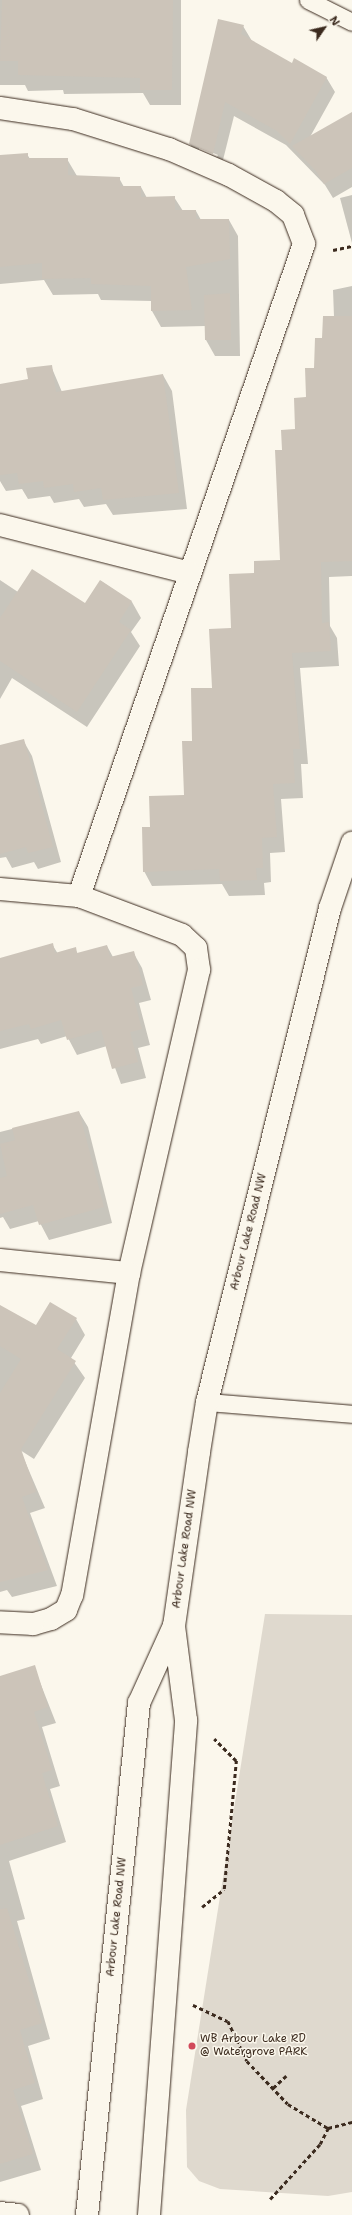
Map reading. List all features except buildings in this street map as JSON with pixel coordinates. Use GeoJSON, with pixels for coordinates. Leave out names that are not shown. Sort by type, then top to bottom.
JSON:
{"type":"FeatureCollection","features":[{"type":"Feature","properties":{"kind":"street"},"geometry":{"type":"LineString","coordinates":[[0,108],[73,119],[169,149],[276,201],[293,215],[302,230],[304,244],[295,277],[190,573],[79,896]]}},
{"type":"Feature","properties":{"kind":"street"},"geometry":{"type":"LineString","coordinates":[[0,525],[190,573]]}},
{"type":"Feature","properties":{"kind":"street","name":"Arbour Lake Road NW"},"geometry":{"type":"LineString","coordinates":[[149,2215],[186,1720],[174,1626],[207,1402],[330,908],[352,843]]}},
{"type":"Feature","properties":{"kind":"street"},"geometry":{"type":"LineString","coordinates":[[0,889],[79,896],[182,935],[196,948],[199,970],[129,1273],[72,1595],[66,1610],[51,1620],[33,1624],[0,1622]]}},
{"type":"Feature","properties":{"kind":"street"},"geometry":{"type":"LineString","coordinates":[[0,1260],[129,1273]]}},
{"type":"Feature","properties":{"kind":"street","name":"Arbour Lake Road NW"},"geometry":{"type":"LineString","coordinates":[[87,2215],[139,1703],[174,1626]]}},
{"type":"Feature","properties":{"kind":"street"},"geometry":{"type":"LineString","coordinates":[[0,2214],[18,2215]]}},
{"type":"Feature","properties":{"kind":"lane"},"geometry":{"type":"LineString","coordinates":[[308,0],[352,22]]}},
{"type":"Feature","properties":{"kind":"lane"},"geometry":{"type":"LineString","coordinates":[[207,1402],[352,1414]]}},
{"type":"Feature","properties":{"kind":"path"},"geometry":{"type":"LineString","coordinates":[[200,1909],[224,1889],[236,1761],[211,1736]]}},
{"type":"Feature","properties":{"kind":"path"},"geometry":{"type":"LineString","coordinates":[[187,2002],[228,2021],[247,2061],[288,2104],[328,2128],[352,2122]]}},
{"type":"Feature","properties":{"kind":"path"},"geometry":{"type":"LineString","coordinates":[[273,2088],[286,2076]]}},
{"type":"Feature","properties":{"kind":"path"},"geometry":{"type":"LineString","coordinates":[[270,2199],[320,2144],[328,2128]]}},
{"type":"Feature","properties":{"kind":"shaded area"},"geometry":{"type":"Polygon","coordinates":[[[265,1614],[352,1615],[352,2192],[328,2196],[220,2189],[199,2181],[187,2167],[186,2110],[265,1614]]]}},
{"type":"Feature","properties":{"kind":"place","name":"WB Arbour Lake RD @ Watergrove PARK"},"geometry":{"type":"Point","coordinates":[192,2046]}}]}
